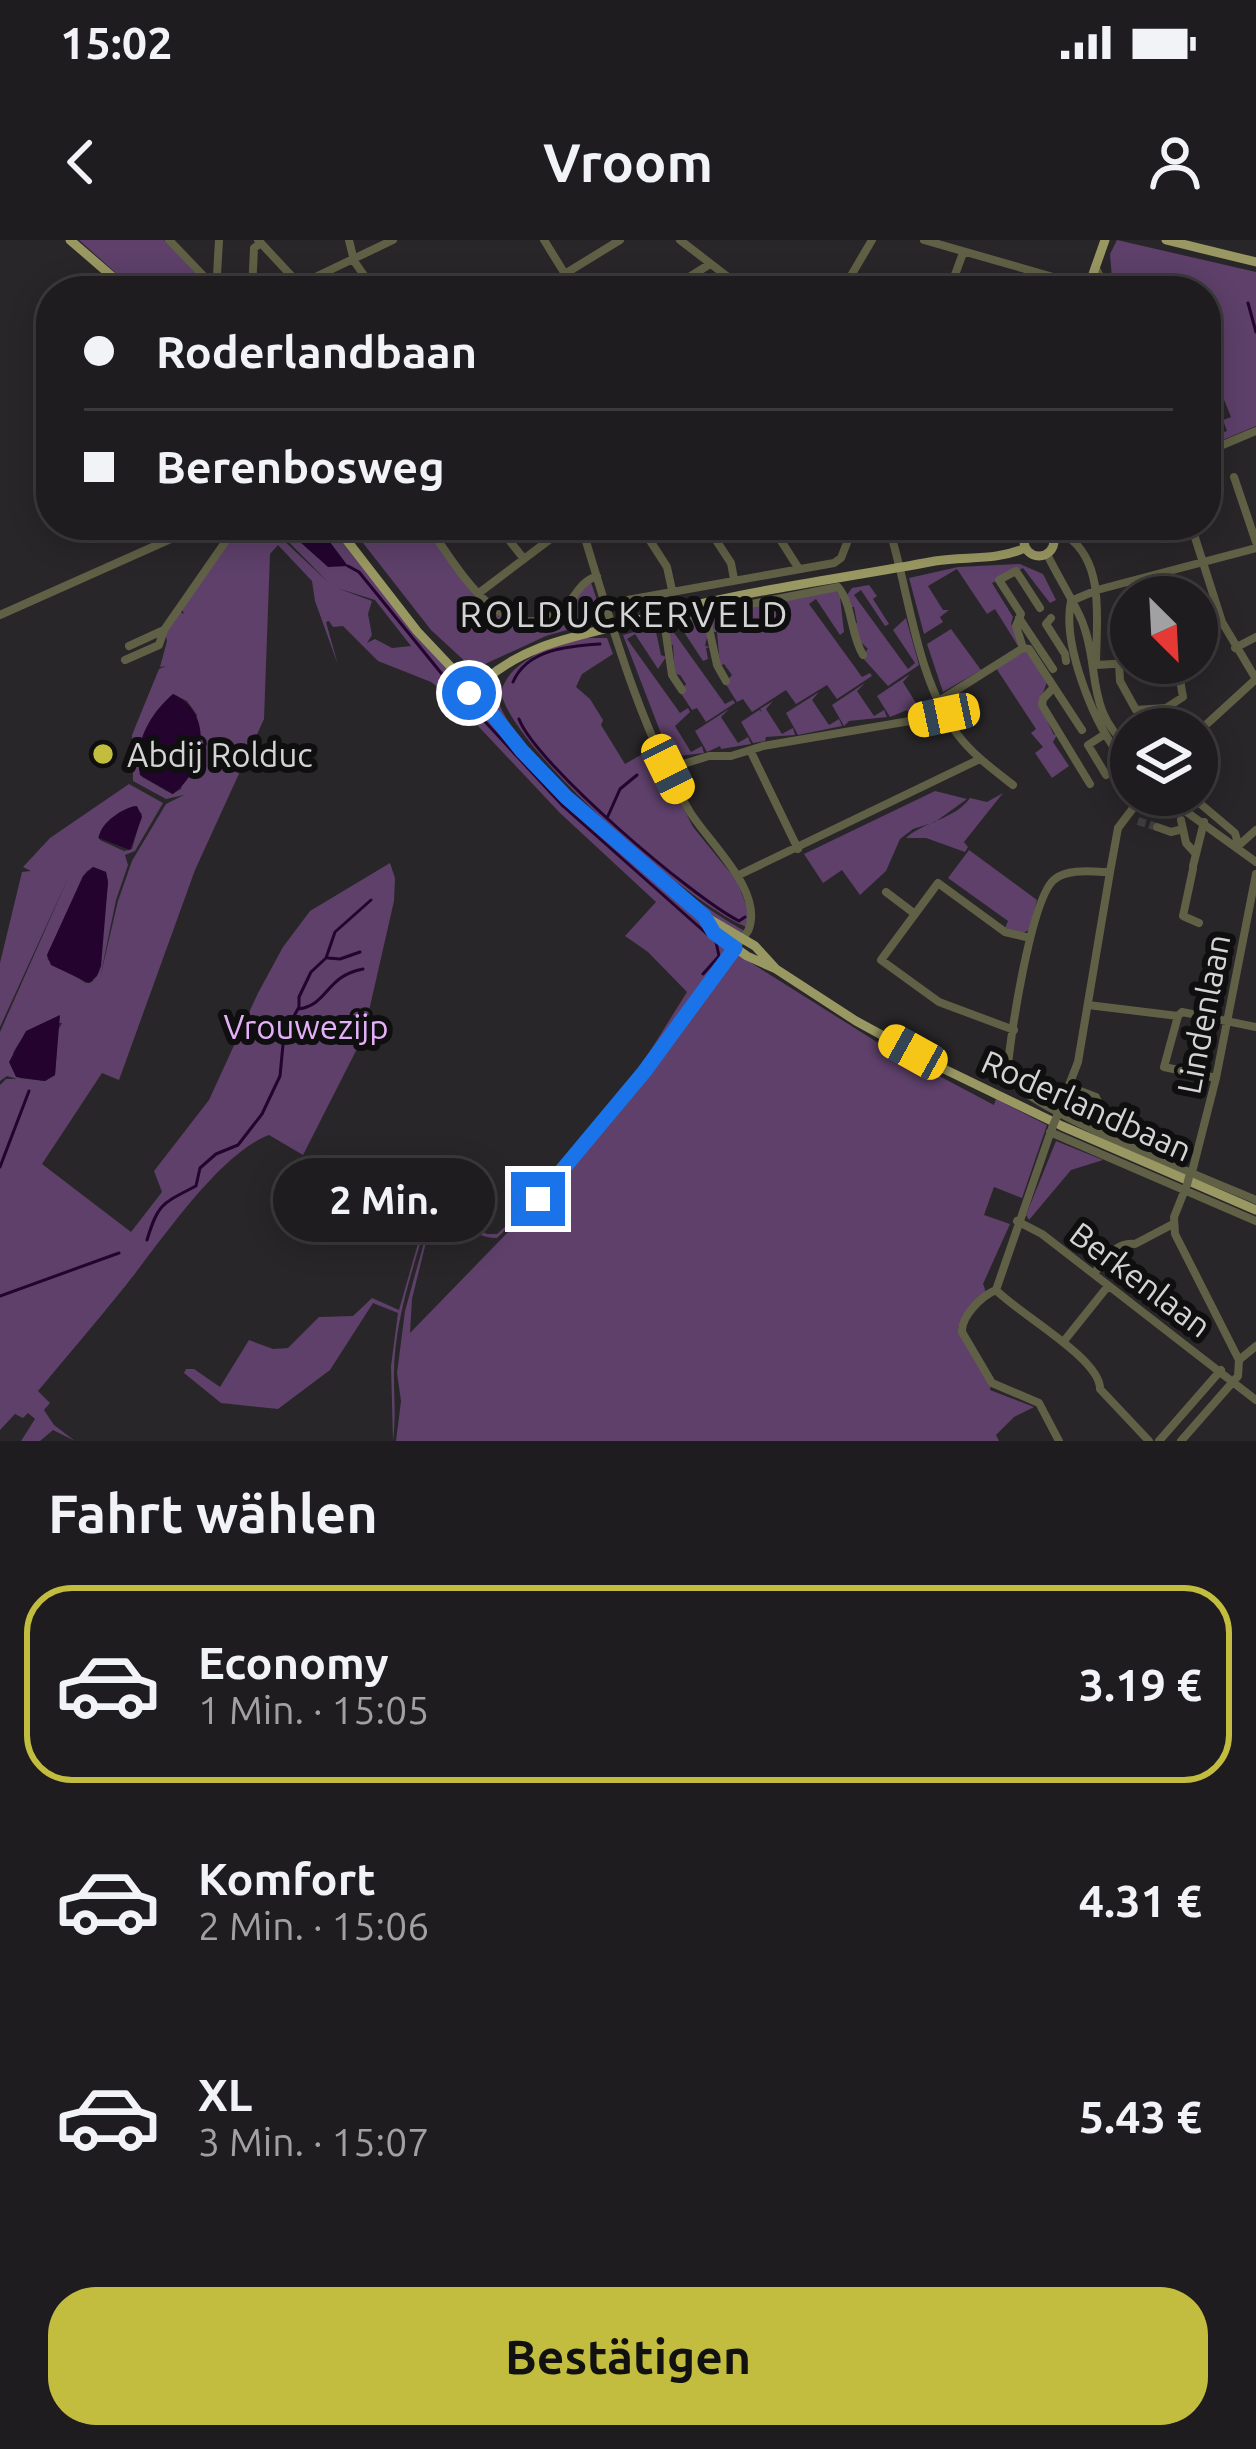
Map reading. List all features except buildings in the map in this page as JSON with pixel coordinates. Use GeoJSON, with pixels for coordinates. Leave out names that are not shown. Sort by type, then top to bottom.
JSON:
{"type":"FeatureCollection","features":[{"type":"Feature","properties":{"kind":"main road"},"geometry":{"type":"LineString","coordinates":[[70,240],[112,276]]}},
{"type":"Feature","properties":{"kind":"main road"},"geometry":{"type":"LineString","coordinates":[[1092,276],[1101,240]]}},
{"type":"Feature","properties":{"kind":"main road"},"geometry":{"type":"LineString","coordinates":[[1174,241],[1256,262]]}},
{"type":"Feature","properties":{"kind":"main road"},"geometry":{"type":"LineString","coordinates":[[347,540],[417,631],[445,660],[486,690],[512,663],[558,639],[832,576],[956,557],[1008,555],[1025,548]]}},
{"type":"Feature","properties":{"kind":"main road"},"geometry":{"type":"LineString","coordinates":[[1024,540],[1025,548]]}},
{"type":"Feature","properties":{"kind":"main road"},"geometry":{"type":"LineString","coordinates":[[1025,548],[1037,556],[1047,554],[1054,540]]}},
{"type":"Feature","properties":{"kind":"main road","name":"Roderlandbaan"},"geometry":{"type":"LineString","coordinates":[[471,682],[471,696],[486,690],[504,728],[539,770],[611,839],[704,916],[744,938],[776,968]]}},
{"type":"Feature","properties":{"kind":"main road","name":"Roderlandbaan"},"geometry":{"type":"LineString","coordinates":[[704,916],[714,933],[735,948],[776,968],[856,1021],[1004,1100],[1256,1210]]}},
{"type":"Feature","properties":{"kind":"street"},"geometry":{"type":"LineString","coordinates":[[215,276],[219,240]]}},
{"type":"Feature","properties":{"kind":"street"},"geometry":{"type":"LineString","coordinates":[[349,240],[354,261],[364,276]]}},
{"type":"Feature","properties":{"kind":"street"},"geometry":{"type":"LineString","coordinates":[[320,276],[393,240]]}},
{"type":"Feature","properties":{"kind":"street"},"geometry":{"type":"LineString","coordinates":[[544,240],[565,274]]}},
{"type":"Feature","properties":{"kind":"street"},"geometry":{"type":"LineString","coordinates":[[562,276],[620,240]]}},
{"type":"Feature","properties":{"kind":"street"},"geometry":{"type":"LineString","coordinates":[[680,240],[726,276]]}},
{"type":"Feature","properties":{"kind":"street"},"geometry":{"type":"LineString","coordinates":[[851,276],[872,240]]}},
{"type":"Feature","properties":{"kind":"street"},"geometry":{"type":"LineString","coordinates":[[924,240],[1041,276]]}},
{"type":"Feature","properties":{"kind":"street"},"geometry":{"type":"LineString","coordinates":[[174,242],[204,276]]}},
{"type":"Feature","properties":{"kind":"street"},"geometry":{"type":"LineString","coordinates":[[253,276],[254,248],[259,242],[291,276]]}},
{"type":"Feature","properties":{"kind":"street"},"geometry":{"type":"LineString","coordinates":[[955,276],[963,254]]}},
{"type":"Feature","properties":{"kind":"street"},"geometry":{"type":"LineString","coordinates":[[691,276],[710,264]]}},
{"type":"Feature","properties":{"kind":"street"},"geometry":{"type":"LineString","coordinates":[[1095,268],[1100,276]]}},
{"type":"Feature","properties":{"kind":"street"},"geometry":{"type":"LineString","coordinates":[[1221,446],[1256,431]]}},
{"type":"Feature","properties":{"kind":"street"},"geometry":{"type":"LineString","coordinates":[[1071,602],[1097,590],[1256,545],[1234,477]]}},
{"type":"Feature","properties":{"kind":"street"},"geometry":{"type":"LineString","coordinates":[[0,615],[168,540]]}},
{"type":"Feature","properties":{"kind":"street"},"geometry":{"type":"LineString","coordinates":[[124,660],[159,645],[164,630],[227,540]]}},
{"type":"Feature","properties":{"kind":"street"},"geometry":{"type":"LineString","coordinates":[[438,540],[479,593],[504,616],[532,621],[559,612],[581,583],[597,576]]}},
{"type":"Feature","properties":{"kind":"street"},"geometry":{"type":"LineString","coordinates":[[509,540],[524,559]]}},
{"type":"Feature","properties":{"kind":"street"},"geometry":{"type":"LineString","coordinates":[[479,593],[549,540]]}},
{"type":"Feature","properties":{"kind":"street"},"geometry":{"type":"LineString","coordinates":[[538,1199],[644,1072],[744,938],[752,916],[739,874],[705,834],[668,769],[612,626],[586,540]]}},
{"type":"Feature","properties":{"kind":"street"},"geometry":{"type":"LineString","coordinates":[[650,540],[667,567],[672,590]]}},
{"type":"Feature","properties":{"kind":"street"},"geometry":{"type":"LineString","coordinates":[[716,540],[731,563],[734,579]]}},
{"type":"Feature","properties":{"kind":"street"},"geometry":{"type":"LineString","coordinates":[[781,540],[799,569]]}},
{"type":"Feature","properties":{"kind":"street"},"geometry":{"type":"LineString","coordinates":[[605,604],[834,563],[841,558],[845,540]]}},
{"type":"Feature","properties":{"kind":"street"},"geometry":{"type":"LineString","coordinates":[[892,540],[944,715],[980,759],[1012,785]]}},
{"type":"Feature","properties":{"kind":"street"},"geometry":{"type":"LineString","coordinates":[[1070,540],[1082,553],[1097,590],[1096,663],[1110,664]]}},
{"type":"Feature","properties":{"kind":"street"},"geometry":{"type":"LineString","coordinates":[[1196,540],[1217,610],[1234,648],[1256,679],[1218,714]]}},
{"type":"Feature","properties":{"kind":"street"},"geometry":{"type":"LineString","coordinates":[[1047,554],[1084,628],[1095,696],[1110,724]]}},
{"type":"Feature","properties":{"kind":"street"},"geometry":{"type":"LineString","coordinates":[[1024,648],[1016,626],[1020,612],[999,580],[1016,571],[1040,608]]}},
{"type":"Feature","properties":{"kind":"street"},"geometry":{"type":"LineString","coordinates":[[682,690],[672,675],[662,625],[670,617],[729,601],[838,587],[863,655]]}},
{"type":"Feature","properties":{"kind":"street"},"geometry":{"type":"LineString","coordinates":[[1071,602],[1069,622],[1087,696],[1110,742]]}},
{"type":"Feature","properties":{"kind":"street"},"geometry":{"type":"LineString","coordinates":[[705,610],[717,665],[726,681]]}},
{"type":"Feature","properties":{"kind":"street"},"geometry":{"type":"LineString","coordinates":[[1019,618],[1082,730]]}},
{"type":"Feature","properties":{"kind":"street"},"geometry":{"type":"LineString","coordinates":[[1051,618],[1046,624],[1066,661]]}},
{"type":"Feature","properties":{"kind":"street"},"geometry":{"type":"LineString","coordinates":[[129,646],[164,630]]}},
{"type":"Feature","properties":{"kind":"street"},"geometry":{"type":"LineString","coordinates":[[1234,648],[1256,637]]}},
{"type":"Feature","properties":{"kind":"street"},"geometry":{"type":"LineString","coordinates":[[939,701],[1024,648],[1049,672]]}},
{"type":"Feature","properties":{"kind":"street"},"geometry":{"type":"LineString","coordinates":[[1049,672],[1077,659]]}},
{"type":"Feature","properties":{"kind":"street"},"geometry":{"type":"LineString","coordinates":[[1122,684],[1136,710],[1166,708],[1183,697],[1181,684]]}},
{"type":"Feature","properties":{"kind":"street"},"geometry":{"type":"LineString","coordinates":[[1054,687],[1042,705],[1090,784]]}},
{"type":"Feature","properties":{"kind":"street"},"geometry":{"type":"LineString","coordinates":[[668,769],[710,756],[944,715]]}},
{"type":"Feature","properties":{"kind":"street"},"geometry":{"type":"LineString","coordinates":[[1105,734],[1088,745],[1106,775]]}},
{"type":"Feature","properties":{"kind":"street"},"geometry":{"type":"LineString","coordinates":[[751,752],[798,848]]}},
{"type":"Feature","properties":{"kind":"street"},"geometry":{"type":"LineString","coordinates":[[739,874],[980,759]]}},
{"type":"Feature","properties":{"kind":"street"},"geometry":{"type":"LineString","coordinates":[[1059,1441],[1039,1403],[992,1383],[962,1332],[964,1320],[995,1290],[1070,1087],[1118,828],[1127,816]]}},
{"type":"Feature","properties":{"kind":"street"},"geometry":{"type":"LineString","coordinates":[[1196,816],[1256,862]]}},
{"type":"Feature","properties":{"kind":"street"},"geometry":{"type":"LineString","coordinates":[[1215,816],[1235,833],[1238,846]]}},
{"type":"Feature","properties":{"kind":"street"},"geometry":{"type":"LineString","coordinates":[[1198,923],[1183,916],[1204,822]]}},
{"type":"Feature","properties":{"kind":"street"},"geometry":{"type":"LineString","coordinates":[[1157,827],[1171,832],[1182,825],[1186,843],[1196,854]]}},
{"type":"Feature","properties":{"kind":"street"},"geometry":{"type":"LineString","coordinates":[[1238,846],[1256,830]]}},
{"type":"Feature","properties":{"kind":"street"},"geometry":{"type":"LineString","coordinates":[[1110,872],[1056,878],[1041,899],[1030,938],[1008,1081],[1058,1114],[1256,1221]]}},
{"type":"Feature","properties":{"kind":"street","name":"Lindenlaan"},"geometry":{"type":"LineString","coordinates":[[1173,1224],[1216,1078],[1256,874]]}},
{"type":"Feature","properties":{"kind":"street"},"geometry":{"type":"LineString","coordinates":[[1014,1030],[939,1003],[880,960],[938,883],[1005,932],[1030,938]]}},
{"type":"Feature","properties":{"kind":"street"},"geometry":{"type":"LineString","coordinates":[[886,892],[915,914]]}},
{"type":"Feature","properties":{"kind":"street"},"geometry":{"type":"LineString","coordinates":[[1088,1005],[1178,1016]]}},
{"type":"Feature","properties":{"kind":"street"},"geometry":{"type":"LineString","coordinates":[[1216,1078],[1164,1067],[1178,1016],[1182,1012],[1256,1027]]}},
{"type":"Feature","properties":{"kind":"street"},"geometry":{"type":"LineString","coordinates":[[1070,1087],[1096,1097],[1105,1118]]}},
{"type":"Feature","properties":{"kind":"street"},"geometry":{"type":"LineString","coordinates":[[1051,1130],[1188,1181],[1256,1200]]}},
{"type":"Feature","properties":{"kind":"street","name":"Berkenlaan"},"geometry":{"type":"LineString","coordinates":[[1017,1221],[1035,1229],[1256,1400]]}},
{"type":"Feature","properties":{"kind":"street"},"geometry":{"type":"LineString","coordinates":[[1094,1274],[1111,1252],[1173,1224],[1239,1360],[1234,1380],[1181,1441]]}},
{"type":"Feature","properties":{"kind":"street"},"geometry":{"type":"LineString","coordinates":[[1064,1341],[1108,1285]]}},
{"type":"Feature","properties":{"kind":"street"},"geometry":{"type":"LineString","coordinates":[[995,1290],[1064,1341],[1100,1378],[1100,1389],[1125,1420],[1134,1422],[1149,1441]]}},
{"type":"Feature","properties":{"kind":"street"},"geometry":{"type":"LineString","coordinates":[[1239,1360],[1256,1346]]}},
{"type":"Feature","properties":{"kind":"street"},"geometry":{"type":"LineString","coordinates":[[1159,1441],[1221,1370]]}},
{"type":"Feature","properties":{"kind":"green space"},"geometry":{"type":"Polygon","coordinates":[[[79,240],[164,240],[199,276],[119,276],[79,240]]]}},
{"type":"Feature","properties":{"kind":"green space"},"geometry":{"type":"Polygon","coordinates":[[[1117,240],[1256,272],[1256,426],[1221,441],[1221,433],[1227,431],[1223,420],[1231,417],[1221,392],[1221,276],[1112,276],[1110,254],[1117,240]]]}},
{"type":"Feature","properties":{"kind":"green space"},"geometry":{"type":"Polygon","coordinates":[[[230,540],[283,540],[328,582],[287,540],[298,540],[328,566],[347,566],[328,540],[343,540],[464,685],[470,701],[480,705],[564,799],[731,948],[627,1088],[687,992],[625,936],[656,902],[560,813],[448,694],[431,682],[378,661],[343,626],[333,627],[329,621],[338,665],[312,581],[278,545],[270,554],[264,719],[195,870],[119,1080],[102,1073],[42,1164],[131,1232],[162,1192],[154,1171],[209,1100],[283,947],[310,911],[390,863],[394,901],[363,1037],[303,1155],[269,1135],[229,1161],[38,1391],[50,1403],[44,1410],[54,1425],[75,1441],[53,1430],[40,1441],[21,1441],[35,1419],[28,1413],[23,1418],[15,1414],[0,1430],[0,1085],[6,1079],[17,1079],[7,1076],[0,1081],[0,1032],[69,876],[0,1027],[0,963],[22,872],[31,871],[23,867],[50,838],[129,784],[163,803],[135,851],[125,855],[128,865],[100,978],[132,861],[166,804],[184,795],[166,799],[133,781],[132,735],[159,669],[166,666],[160,667],[165,633],[180,612],[184,614],[182,609],[230,540]],[[337,588],[372,601],[368,614],[372,635],[367,643],[375,639],[392,648],[411,646],[375,600],[337,588]],[[173,694],[150,721],[140,753],[142,777],[172,794],[181,789],[197,715],[187,701],[173,694]],[[134,806],[117,815],[100,840],[124,851],[132,849],[142,814],[134,806]],[[93,867],[86,872],[47,955],[86,983],[99,972],[108,882],[106,872],[93,867]],[[62,1023],[38,1026],[27,1033],[13,1053],[19,1078],[45,1081],[55,1075],[62,1023]]]}},
{"type":"Feature","properties":{"kind":"green space"},"geometry":{"type":"Polygon","coordinates":[[[361,540],[434,540],[494,613],[510,621],[545,621],[591,582],[598,604],[581,626],[485,664],[469,665],[431,630],[361,540]]]}},
{"type":"Feature","properties":{"kind":"green space"},"geometry":{"type":"Polygon","coordinates":[[[1020,564],[1043,574],[1056,600],[1050,603],[1023,568],[992,583],[1013,617],[1011,624],[1022,643],[1018,646],[995,609],[987,614],[957,569],[928,586],[943,610],[949,610],[940,617],[943,622],[924,634],[909,578],[958,567],[1020,564]]]}},
{"type":"Feature","properties":{"kind":"green space"},"geometry":{"type":"Polygon","coordinates":[[[869,585],[889,624],[885,626],[861,590],[854,595],[908,669],[915,663],[893,630],[906,618],[919,665],[888,686],[861,656],[868,649],[857,638],[854,607],[849,607],[847,595],[852,588],[869,585]]]}},
{"type":"Feature","properties":{"kind":"green space"},"geometry":{"type":"Polygon","coordinates":[[[835,590],[844,632],[840,635],[816,599],[809,604],[862,677],[872,676],[837,699],[827,685],[796,704],[786,690],[752,712],[743,699],[737,702],[725,683],[732,675],[724,664],[720,666],[717,632],[711,621],[715,613],[730,610],[733,618],[733,609],[835,590]]]}},
{"type":"Feature","properties":{"kind":"green space"},"geometry":{"type":"Polygon","coordinates":[[[703,618],[703,633],[708,633],[708,659],[703,661],[680,626],[672,630],[725,704],[735,703],[706,722],[680,692],[686,684],[675,674],[673,645],[668,645],[670,621],[675,624],[703,618]]]}},
{"type":"Feature","properties":{"kind":"green space"},"geometry":{"type":"Polygon","coordinates":[[[653,627],[659,630],[661,655],[666,657],[658,669],[635,634],[627,639],[680,713],[688,708],[690,712],[675,726],[691,752],[702,746],[704,753],[670,757],[623,635],[653,627]]]}},
{"type":"Feature","properties":{"kind":"green space"},"geometry":{"type":"Polygon","coordinates":[[[951,629],[981,670],[943,692],[927,644],[951,629]]]}},
{"type":"Feature","properties":{"kind":"green space"},"geometry":{"type":"Polygon","coordinates":[[[580,638],[607,638],[613,654],[582,674],[576,687],[590,699],[625,764],[653,748],[693,827],[737,881],[750,915],[747,927],[648,859],[569,786],[512,717],[501,692],[513,671],[533,656],[580,638]]]}},
{"type":"Feature","properties":{"kind":"green space"},"geometry":{"type":"Polygon","coordinates":[[[1026,651],[1047,682],[1039,704],[1054,735],[1058,733],[1053,742],[1069,766],[1052,778],[1035,753],[1043,747],[1031,733],[1036,729],[996,668],[1026,651]]]}},
{"type":"Feature","properties":{"kind":"green space"},"geometry":{"type":"Polygon","coordinates":[[[910,674],[903,682],[919,708],[929,702],[931,709],[907,710],[890,717],[877,696],[910,674]]]}},
{"type":"Feature","properties":{"kind":"green space"},"geometry":{"type":"Polygon","coordinates":[[[498,679],[500,706],[516,733],[573,797],[684,891],[745,931],[742,934],[676,891],[574,801],[544,769],[518,737],[496,706],[498,679]]]}},
{"type":"Feature","properties":{"kind":"green space"},"geometry":{"type":"Polygon","coordinates":[[[865,683],[857,691],[874,716],[884,710],[887,717],[849,721],[844,726],[832,705],[865,683]]]}},
{"type":"Feature","properties":{"kind":"green space"},"geometry":{"type":"Polygon","coordinates":[[[819,692],[812,700],[829,725],[839,719],[842,726],[798,735],[786,713],[819,692]]]}},
{"type":"Feature","properties":{"kind":"green space"},"geometry":{"type":"Polygon","coordinates":[[[773,701],[766,709],[782,734],[793,728],[795,735],[753,743],[741,722],[773,701]]]}},
{"type":"Feature","properties":{"kind":"green space"},"geometry":{"type":"Polygon","coordinates":[[[729,709],[721,717],[738,743],[748,737],[751,744],[707,752],[695,731],[729,709]]]}},
{"type":"Feature","properties":{"kind":"green space"},"geometry":{"type":"Polygon","coordinates":[[[935,791],[967,799],[900,839],[886,871],[860,895],[842,870],[823,883],[804,854],[935,791]]]}},
{"type":"Feature","properties":{"kind":"green space"},"geometry":{"type":"Polygon","coordinates":[[[1003,793],[964,842],[965,852],[926,838],[906,838],[956,811],[970,798],[987,802],[1003,793]]]}},
{"type":"Feature","properties":{"kind":"green space"},"geometry":{"type":"Polygon","coordinates":[[[969,850],[1037,900],[1029,930],[1005,928],[1008,921],[948,878],[969,850]]]}},
{"type":"Feature","properties":{"kind":"green space"},"geometry":{"type":"Polygon","coordinates":[[[734,952],[888,1049],[994,1105],[996,1099],[1047,1125],[1022,1198],[994,1187],[984,1215],[1010,1224],[983,1284],[986,1292],[958,1327],[990,1390],[1034,1407],[1014,1417],[996,1435],[999,1441],[396,1441],[401,1401],[397,1373],[405,1311],[430,1221],[435,1217],[412,1299],[410,1333],[547,1192],[734,952]]]}},
{"type":"Feature","properties":{"kind":"green space"},"geometry":{"type":"Polygon","coordinates":[[[1056,1141],[1103,1160],[1071,1170],[1029,1220],[1026,1215],[1056,1141]]]}},
{"type":"Feature","properties":{"kind":"green space"},"geometry":{"type":"Polygon","coordinates":[[[539,1196],[497,1238],[480,1235],[435,1212],[428,1218],[397,1335],[393,1441],[391,1366],[398,1313],[373,1303],[330,1370],[278,1409],[221,1403],[184,1373],[194,1369],[220,1387],[249,1340],[273,1349],[288,1348],[319,1317],[353,1316],[372,1298],[399,1310],[427,1212],[440,1208],[487,1234],[497,1234],[539,1196]]]}},
{"type":"Feature","properties":{"kind":"shaded area"},"geometry":{"type":"Polygon","coordinates":[[[298,540],[328,540],[348,566],[328,567],[298,540]]]}},
{"type":"Feature","properties":{"kind":"shaded area"},"geometry":{"type":"Polygon","coordinates":[[[173,694],[195,714],[201,742],[192,771],[173,794],[140,775],[138,763],[145,730],[173,694]]]}},
{"type":"Feature","properties":{"kind":"shaded area"},"geometry":{"type":"Polygon","coordinates":[[[137,806],[142,817],[130,850],[99,838],[113,817],[137,806]]]}},
{"type":"Feature","properties":{"kind":"shaded area"},"geometry":{"type":"Polygon","coordinates":[[[93,867],[106,872],[108,882],[101,966],[89,983],[51,965],[47,955],[83,876],[93,867]]]}},
{"type":"Feature","properties":{"kind":"shaded area"},"geometry":{"type":"Polygon","coordinates":[[[60,1015],[55,1075],[45,1081],[16,1077],[9,1062],[26,1031],[60,1015]]]}},
{"type":"Feature","properties":{"kind":"waterway"},"geometry":{"type":"LineString","coordinates":[[1248,303],[1256,332]]}},
{"type":"Feature","properties":{"kind":"waterway"},"geometry":{"type":"LineString","coordinates":[[348,566],[359,572],[450,684]]}},
{"type":"Feature","properties":{"kind":"waterway"},"geometry":{"type":"LineString","coordinates":[[513,682],[539,656],[600,644]]}},
{"type":"Feature","properties":{"kind":"waterway"},"geometry":{"type":"LineString","coordinates":[[454,688],[563,806],[716,942],[719,956],[703,974]]}},
{"type":"Feature","properties":{"kind":"waterway"},"geometry":{"type":"LineString","coordinates":[[519,719],[554,766],[618,828],[717,908],[739,921],[745,917]]}},
{"type":"Feature","properties":{"kind":"waterway"},"geometry":{"type":"LineString","coordinates":[[608,816],[620,789],[637,775]]}},
{"type":"Feature","properties":{"kind":"waterway","name":"Vrouwezijp"},"geometry":{"type":"LineString","coordinates":[[147,1240],[162,1206],[196,1186],[200,1168],[216,1154],[238,1145],[262,1114],[280,1076],[284,1034],[311,972],[326,958],[335,932],[371,900]]}},
{"type":"Feature","properties":{"kind":"waterway"},"geometry":{"type":"LineString","coordinates":[[328,958],[360,952]]}},
{"type":"Feature","properties":{"kind":"waterway"},"geometry":{"type":"LineString","coordinates":[[298,1009],[316,1002],[341,978],[363,969]]}},
{"type":"Feature","properties":{"kind":"waterway"},"geometry":{"type":"LineString","coordinates":[[0,1167],[29,1091]]}},
{"type":"Feature","properties":{"kind":"waterway","name":"Vrouwezijp"},"geometry":{"type":"LineString","coordinates":[[0,1296],[119,1253]]}},
{"type":"Feature","properties":{"kind":"tunnel"},"geometry":{"type":"LineString","coordinates":[[1138,821],[1157,827]]}},
{"type":"Feature","properties":{"kind":"place","name":"Abdij Rolduc"},"geometry":{"type":"Point","coordinates":[103,754]}},
{"type":"Feature","properties":{"kind":"district","name":"ROLDUCKERVELD"},"geometry":{"type":"Point","coordinates":[625,613]}},
{"type":"Feature","properties":{"kind":"route"},"geometry":{"type":"LineString","coordinates":[[469,693],[481,700],[566,797],[735,948],[644,1072],[538,1199]]}}]}
